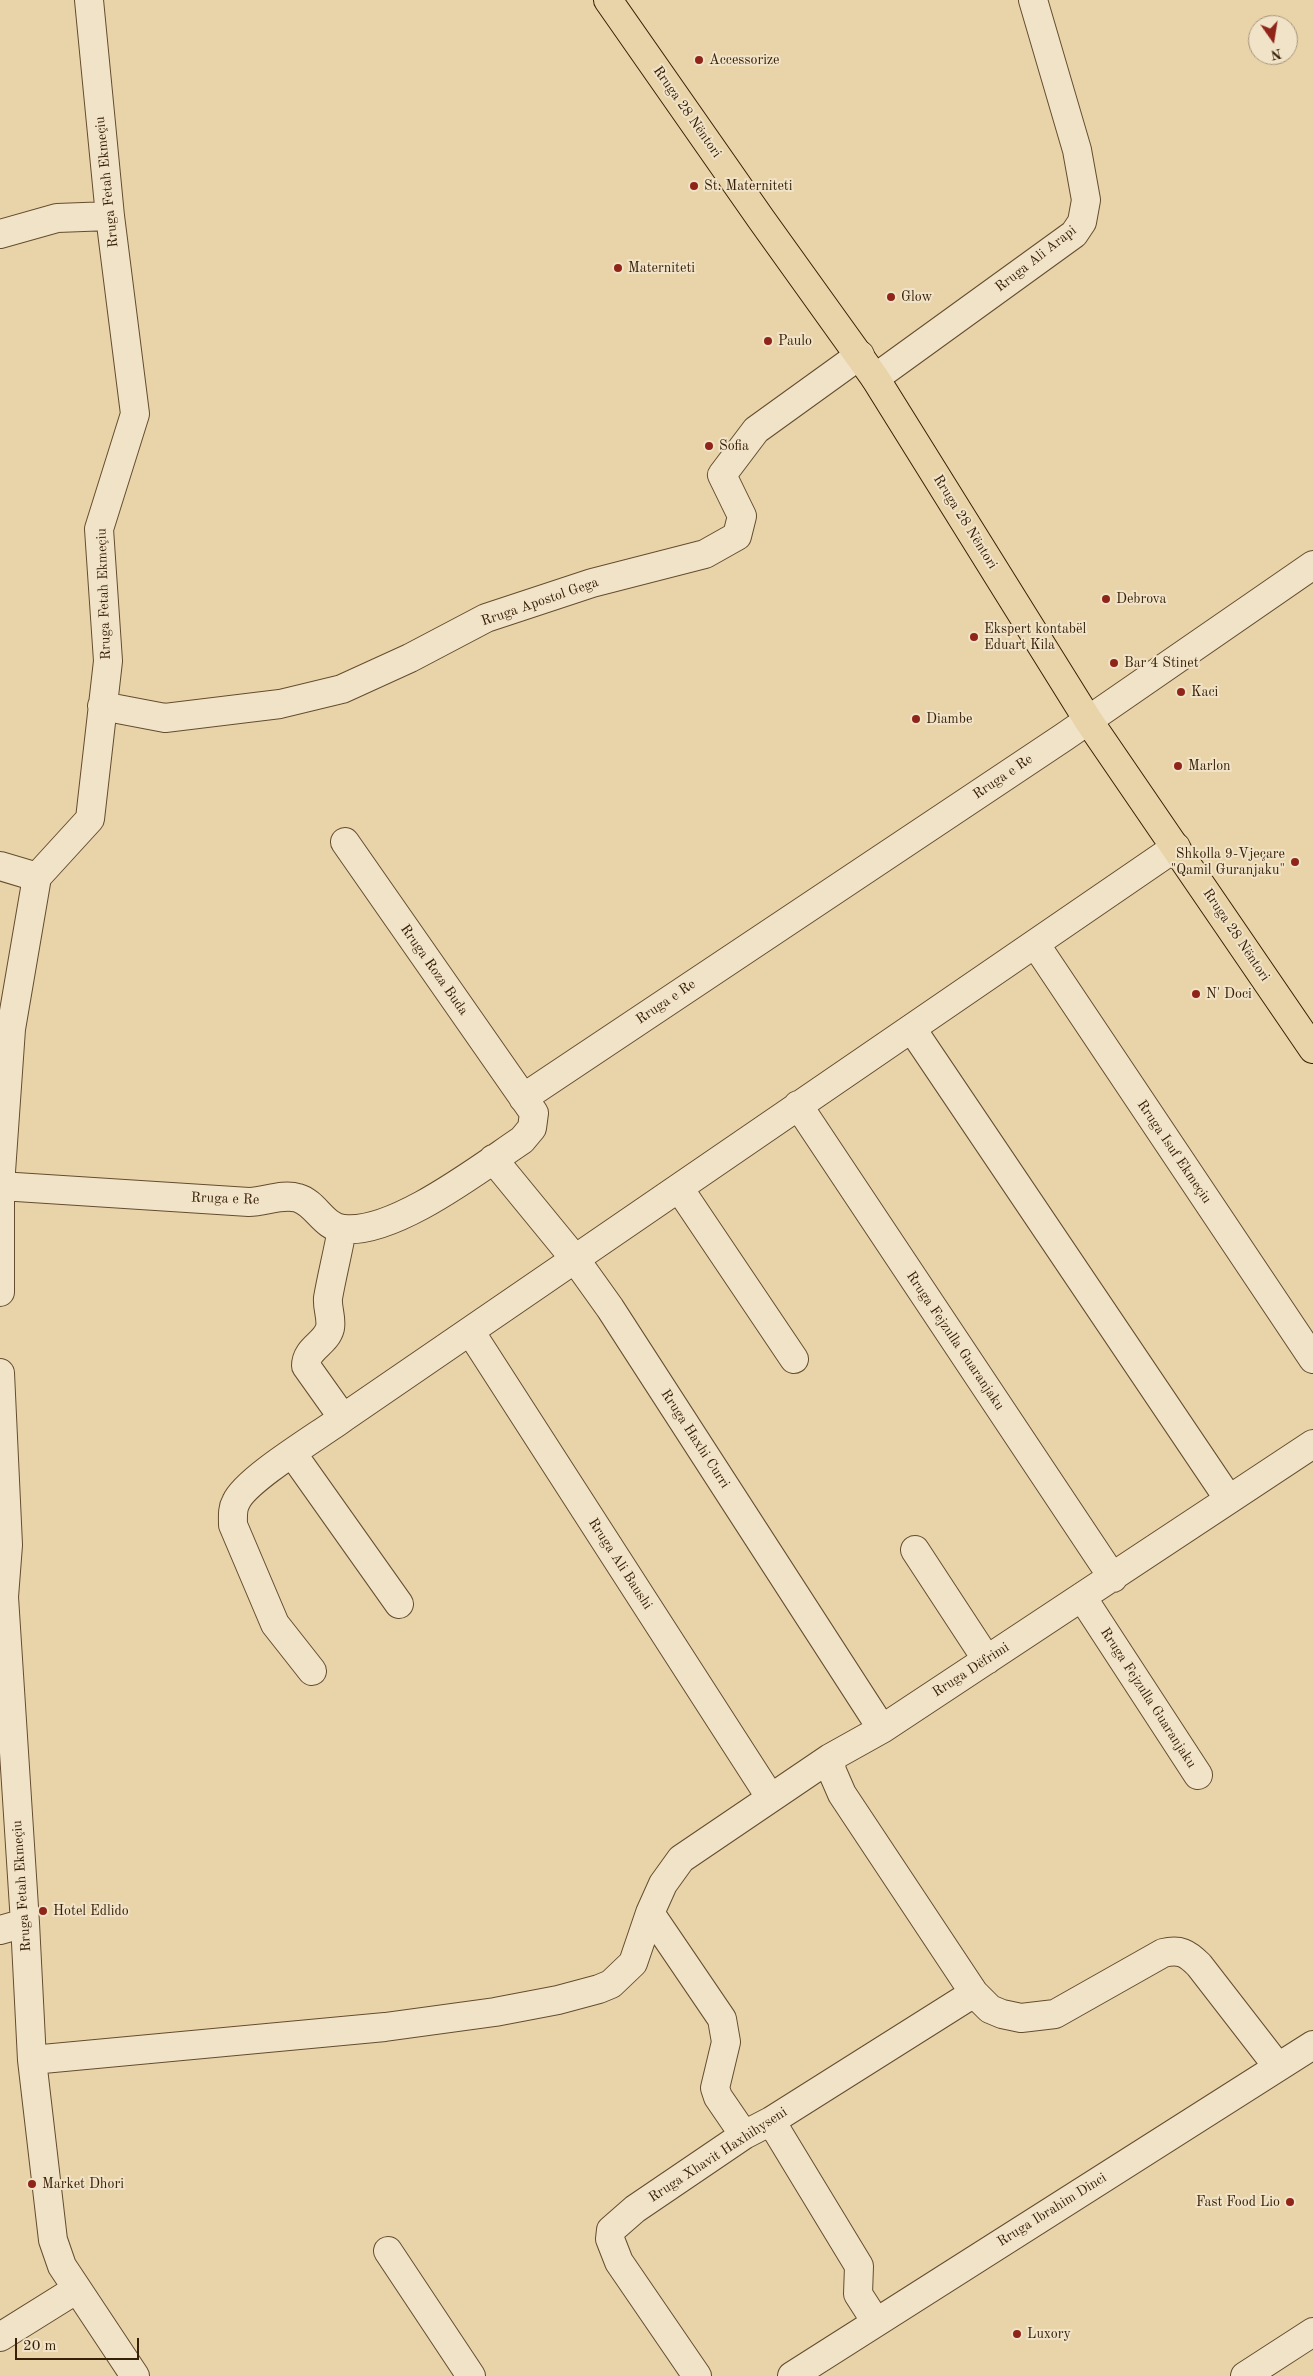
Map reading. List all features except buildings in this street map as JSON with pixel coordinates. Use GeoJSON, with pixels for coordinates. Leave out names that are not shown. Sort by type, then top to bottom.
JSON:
{"type":"FeatureCollection","features":[{"type":"Feature","properties":{"kind":"main road","name":"Rruga 28 Nëntori"},"geometry":{"type":"LineString","coordinates":[[608,0],[761,219],[876,378],[1088,720],[1313,1049]]}},
{"type":"Feature","properties":{"kind":"street","name":"Rruga Fetah Ekmeçiu"},"geometry":{"type":"LineString","coordinates":[[37,878],[90,820],[108,661],[99,529],[135,414],[110,216],[89,0]]}},
{"type":"Feature","properties":{"kind":"street","name":"Rruga Ali Arapi"},"geometry":{"type":"LineString","coordinates":[[876,378],[1074,234],[1082,222],[1086,200],[1077,150],[1033,0]]}},
{"type":"Feature","properties":{"kind":"street"},"geometry":{"type":"LineString","coordinates":[[0,234],[57,218],[110,216]]}},
{"type":"Feature","properties":{"kind":"street","name":"Rruga Apostol Gega"},"geometry":{"type":"LineString","coordinates":[[102,706],[165,718],[280,704],[342,689],[410,658],[486,618],[592,583],[705,554],[737,536],[742,516],[722,475],[756,430],[860,355]]}},
{"type":"Feature","properties":{"kind":"street","name":"Rruga e Re"},"geometry":{"type":"LineString","coordinates":[[523,1098],[1088,720],[1313,565]]}},
{"type":"Feature","properties":{"kind":"street","name":"Rruga Roza Buda"},"geometry":{"type":"LineString","coordinates":[[345,842],[523,1098]]}},
{"type":"Feature","properties":{"kind":"street"},"geometry":{"type":"LineString","coordinates":[[312,1671],[275,1624],[233,1525],[236,1502],[243,1491],[292,1453],[798,1105],[1036,945],[1176,847]]}},
{"type":"Feature","properties":{"kind":"street"},"geometry":{"type":"LineString","coordinates":[[0,866],[37,878],[11,1029],[0,1186],[0,1292]]}},
{"type":"Feature","properties":{"kind":"street","name":"Rruga Isuf Ekmeçiu"},"geometry":{"type":"LineString","coordinates":[[1036,945],[1313,1359]]}},
{"type":"Feature","properties":{"kind":"street"},"geometry":{"type":"LineString","coordinates":[[912,1029],[1228,1498]]}},
{"type":"Feature","properties":{"kind":"street"},"geometry":{"type":"LineString","coordinates":[[343,1418],[306,1366],[306,1359],[311,1350],[328,1333],[330,1328],[328,1300],[342,1229],[356,1230],[396,1219],[522,1140],[532,1128],[534,1113],[523,1098]]}},
{"type":"Feature","properties":{"kind":"street","name":"Rruga Fejzulla Guaranjaku"},"geometry":{"type":"LineString","coordinates":[[798,1105],[1113,1578]]}},
{"type":"Feature","properties":{"kind":"street","name":"Rruga Haxhi Curri"},"geometry":{"type":"LineString","coordinates":[[493,1159],[610,1308],[882,1729]]}},
{"type":"Feature","properties":{"kind":"street","name":"Rruga e Re"},"geometry":{"type":"LineString","coordinates":[[0,1186],[249,1202],[286,1197],[298,1198],[306,1202],[330,1224],[342,1229]]}},
{"type":"Feature","properties":{"kind":"street"},"geometry":{"type":"LineString","coordinates":[[679,1188],[794,1359]]}},
{"type":"Feature","properties":{"kind":"street","name":"Rruga Ali Baushi"},"geometry":{"type":"LineString","coordinates":[[470,1332],[770,1797]]}},
{"type":"Feature","properties":{"kind":"street","name":"Rruga Fetah Ekmeçiu"},"geometry":{"type":"LineString","coordinates":[[0,1373],[8,1545],[2,1597],[13,1926],[32,2060],[53,2240],[62,2266],[135,2376]]}},
{"type":"Feature","properties":{"kind":"street","name":"Rruga Dëfrimi"},"geometry":{"type":"LineString","coordinates":[[32,2060],[340,2033],[495,2012],[558,2000],[612,1984],[633,1963],[650,1914],[663,1884],[681,1859],[770,1797],[830,1758],[882,1729],[1113,1578],[1228,1498],[1313,1444]]}},
{"type":"Feature","properties":{"kind":"street"},"geometry":{"type":"LineString","coordinates":[[292,1453],[399,1604]]}},
{"type":"Feature","properties":{"kind":"street"},"geometry":{"type":"LineString","coordinates":[[915,1550],[987,1660]]}},
{"type":"Feature","properties":{"kind":"street","name":"Rruga Fejzulla Guaranjaku"},"geometry":{"type":"LineString","coordinates":[[1082,1597],[1198,1775]]}},
{"type":"Feature","properties":{"kind":"street"},"geometry":{"type":"LineString","coordinates":[[830,1758],[832,1771],[842,1794],[974,1993],[990,2009],[1020,2018],[1055,2014],[1163,1953],[1174,1950],[1183,1952],[1199,1965],[1278,2067]]}},
{"type":"Feature","properties":{"kind":"street"},"geometry":{"type":"LineString","coordinates":[[650,1914],[722,2019],[726,2042],[715,2088],[744,2135]]}},
{"type":"Feature","properties":{"kind":"street","name":"Rruga Xhavit Haxhihyseni"},"geometry":{"type":"LineString","coordinates":[[697,2376],[619,2262],[610,2239],[611,2230],[635,2209],[744,2135],[974,1993]]}},
{"type":"Feature","properties":{"kind":"street","name":"Rruga Ibrahim Dinci"},"geometry":{"type":"LineString","coordinates":[[792,2376],[1313,2044]]}},
{"type":"Feature","properties":{"kind":"street"},"geometry":{"type":"LineString","coordinates":[[771,2120],[859,2266],[858,2294],[876,2322]]}},
{"type":"Feature","properties":{"kind":"street"},"geometry":{"type":"LineString","coordinates":[[388,2251],[471,2376]]}},
{"type":"Feature","properties":{"kind":"street"},"geometry":{"type":"LineString","coordinates":[[0,2337],[77,2289]]}},
{"type":"Feature","properties":{"kind":"street"},"geometry":{"type":"LineString","coordinates":[[1245,2376],[1313,2332]]}},
{"type":"Feature","properties":{"kind":"place","name":"Accessorize"},"geometry":{"type":"Point","coordinates":[699,60]}},
{"type":"Feature","properties":{"kind":"place","name":"St. Materniteti"},"geometry":{"type":"Point","coordinates":[694,186]}},
{"type":"Feature","properties":{"kind":"place","name":"Materniteti"},"geometry":{"type":"Point","coordinates":[618,268]}},
{"type":"Feature","properties":{"kind":"place","name":"Glow"},"geometry":{"type":"Point","coordinates":[891,297]}},
{"type":"Feature","properties":{"kind":"place","name":"Paulo"},"geometry":{"type":"Point","coordinates":[768,341]}},
{"type":"Feature","properties":{"kind":"place","name":"Sofia"},"geometry":{"type":"Point","coordinates":[709,446]}},
{"type":"Feature","properties":{"kind":"place","name":"Debrova"},"geometry":{"type":"Point","coordinates":[1106,599]}},
{"type":"Feature","properties":{"kind":"place","name":"Ekspert kontabël Eduart Kila"},"geometry":{"type":"Point","coordinates":[974,637]}},
{"type":"Feature","properties":{"kind":"place","name":"Bar 4 Stinet"},"geometry":{"type":"Point","coordinates":[1114,663]}},
{"type":"Feature","properties":{"kind":"place","name":"Kaci"},"geometry":{"type":"Point","coordinates":[1181,692]}},
{"type":"Feature","properties":{"kind":"place","name":"Diambe"},"geometry":{"type":"Point","coordinates":[916,719]}},
{"type":"Feature","properties":{"kind":"place","name":"Marlon"},"geometry":{"type":"Point","coordinates":[1178,766]}},
{"type":"Feature","properties":{"kind":"place","name":"Shkolla 9-Vjeçare \"Qamil Guranjaku\""},"geometry":{"type":"Point","coordinates":[1295,862]}},
{"type":"Feature","properties":{"kind":"place","name":"N' Doci"},"geometry":{"type":"Point","coordinates":[1196,994]}},
{"type":"Feature","properties":{"kind":"place","name":"Hotel Edlido"},"geometry":{"type":"Point","coordinates":[43,1911]}},
{"type":"Feature","properties":{"kind":"place","name":"Market Dhori"},"geometry":{"type":"Point","coordinates":[32,2184]}},
{"type":"Feature","properties":{"kind":"place","name":"Fast Food Lio"},"geometry":{"type":"Point","coordinates":[1290,2202]}},
{"type":"Feature","properties":{"kind":"place","name":"Luxory"},"geometry":{"type":"Point","coordinates":[1017,2334]}}]}
